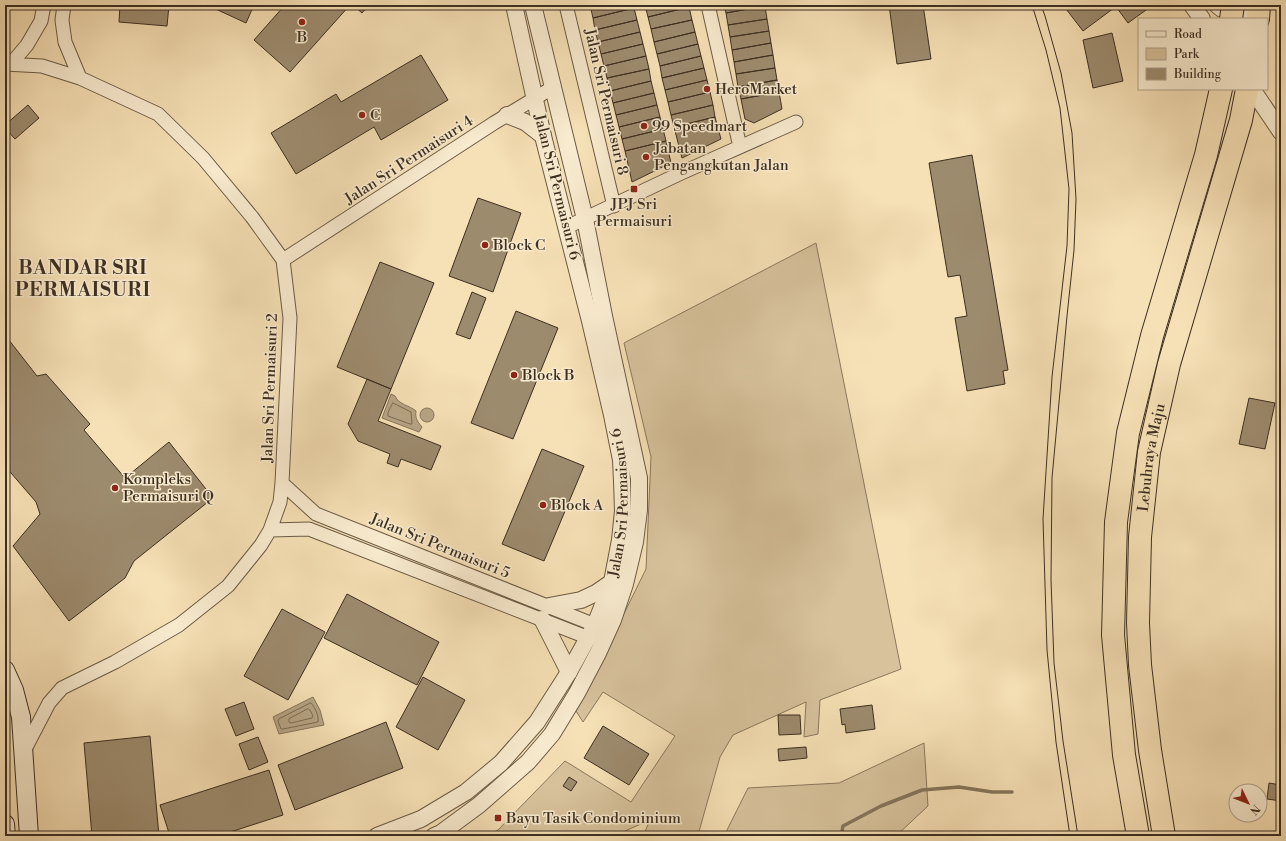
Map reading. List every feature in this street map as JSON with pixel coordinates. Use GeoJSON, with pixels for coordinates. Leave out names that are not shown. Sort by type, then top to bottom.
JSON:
{"type":"FeatureCollection","features":[{"type":"Feature","properties":{"kind":"highway"},"geometry":{"type":"LineString","coordinates":[[1231,18],[1233,5]]}},
{"type":"Feature","properties":{"kind":"highway"},"geometry":{"type":"LineString","coordinates":[[1258,18],[1259,5]]}},
{"type":"Feature","properties":{"kind":"highway","name":"Lebuhraya Maju"},"geometry":{"type":"LineString","coordinates":[[1138,836],[1124,756],[1113,635],[1116,522],[1128,433],[1152,336],[1206,155],[1221,90]]}},
{"type":"Feature","properties":{"kind":"highway","name":"Lebuhraya Maju"},"geometry":{"type":"LineString","coordinates":[[1164,836],[1150,750],[1140,665],[1138,623],[1140,537],[1149,452],[1169,364],[1241,120],[1247,90]]}},
{"type":"Feature","properties":{"kind":"main road"},"geometry":{"type":"LineString","coordinates":[[5,670],[14,690],[21,717],[29,836]]}},
{"type":"Feature","properties":{"kind":"main road"},"geometry":{"type":"LineString","coordinates":[[5,824],[6,836]]}},
{"type":"Feature","properties":{"kind":"street"},"geometry":{"type":"LineString","coordinates":[[8,64],[27,45],[41,20],[44,5]]}},
{"type":"Feature","properties":{"kind":"street"},"geometry":{"type":"LineString","coordinates":[[64,5],[62,20],[65,42],[80,78]]}},
{"type":"Feature","properties":{"kind":"street","name":"Jalan Sri Permaisuri 6"},"geometry":{"type":"LineString","coordinates":[[377,836],[421,819],[466,792],[501,762],[537,722],[594,632],[612,582],[620,540],[623,511],[621,460],[590,321],[543,136],[514,5]]}},
{"type":"Feature","properties":{"kind":"street","name":"Jalan Sri Permaisuri 6"},"geometry":{"type":"LineString","coordinates":[[434,836],[479,805],[528,762],[552,734],[577,693],[613,620],[625,584],[635,542],[639,510],[639,478],[585,219],[533,5]]}},
{"type":"Feature","properties":{"kind":"street","name":"Jalan Sri Permaisuri 8"},"geometry":{"type":"LineString","coordinates":[[566,5],[614,206]]}},
{"type":"Feature","properties":{"kind":"street"},"geometry":{"type":"LineString","coordinates":[[708,5],[740,147]]}},
{"type":"Feature","properties":{"kind":"street"},"geometry":{"type":"LineString","coordinates":[[1192,5],[1201,18]]}},
{"type":"Feature","properties":{"kind":"street"},"geometry":{"type":"LineString","coordinates":[[1217,5],[1230,13],[1246,13],[1259,5]]}},
{"type":"Feature","properties":{"kind":"street","name":"Jalan Sri Permaisuri 2"},"geometry":{"type":"LineString","coordinates":[[8,64],[42,66],[80,78],[158,114],[203,158],[252,217],[283,260],[290,318],[280,502],[270,530],[261,545],[228,586],[179,625],[116,662],[62,688],[49,703],[23,753]]}},
{"type":"Feature","properties":{"kind":"street","name":"Jalan Sri Permaisuri 4"},"geometry":{"type":"LineString","coordinates":[[283,260],[507,115],[536,99],[552,88]]}},
{"type":"Feature","properties":{"kind":"street"},"geometry":{"type":"LineString","coordinates":[[1253,90],[1281,132]]}},
{"type":"Feature","properties":{"kind":"street"},"geometry":{"type":"LineString","coordinates":[[507,115],[525,122],[543,136]]}},
{"type":"Feature","properties":{"kind":"street"},"geometry":{"type":"LineString","coordinates":[[567,227],[679,174],[796,122]]}},
{"type":"Feature","properties":{"kind":"street","name":"Jalan Sri Permaisuri 5"},"geometry":{"type":"LineString","coordinates":[[282,483],[316,514],[594,632]]}},
{"type":"Feature","properties":{"kind":"street","name":"Jalan Sri Permaisuri 5"},"geometry":{"type":"LineString","coordinates":[[270,530],[309,529],[545,612]]}},
{"type":"Feature","properties":{"kind":"street"},"geometry":{"type":"LineString","coordinates":[[569,672],[545,612],[581,600],[596,593],[612,582]]}},
{"type":"Feature","properties":{"kind":"street"},"geometry":{"type":"LineString","coordinates":[[598,653],[594,632],[613,620]]}},
{"type":"Feature","properties":{"kind":"green space"},"geometry":{"type":"Polygon","coordinates":[[[816,243],[901,669],[820,700],[818,734],[804,737],[806,702],[733,735],[720,757],[698,835],[700,836],[643,836],[650,820],[625,831],[621,836],[486,836],[498,830],[565,761],[631,802],[675,736],[603,692],[583,722],[576,711],[646,569],[651,457],[624,343],[816,243]]]}},
{"type":"Feature","properties":{"kind":"green space"},"geometry":{"type":"Polygon","coordinates":[[[924,743],[928,806],[896,836],[724,836],[748,788],[839,783],[924,743]]]}},
{"type":"Feature","properties":{"kind":"water"},"geometry":{"type":"Polygon","coordinates":[[[391,394],[399,401],[416,411],[417,419],[422,427],[419,432],[382,418],[391,394]]]}},
{"type":"Feature","properties":{"kind":"water"},"geometry":{"type":"Polygon","coordinates":[[[427,408],[432,410],[434,415],[432,420],[427,422],[422,420],[420,415],[422,410],[427,408]]]}},
{"type":"Feature","properties":{"kind":"water"},"geometry":{"type":"Polygon","coordinates":[[[313,697],[320,710],[324,725],[279,734],[273,717],[313,697]]]}},
{"type":"Feature","properties":{"kind":"building"},"geometry":{"type":"Polygon","coordinates":[[[120,5],[169,5],[167,26],[119,22],[120,5]]]}},
{"type":"Feature","properties":{"kind":"building"},"geometry":{"type":"Polygon","coordinates":[[[207,5],[254,5],[246,23],[207,5]]]}},
{"type":"Feature","properties":{"kind":"building","name":"B"},"geometry":{"type":"Polygon","coordinates":[[[285,5],[350,5],[290,72],[254,40],[285,5]]]}},
{"type":"Feature","properties":{"kind":"building"},"geometry":{"type":"Polygon","coordinates":[[[353,5],[369,5],[362,13],[353,5]]]}},
{"type":"Feature","properties":{"kind":"building"},"geometry":{"type":"Polygon","coordinates":[[[590,5],[633,5],[634,8],[593,18],[590,5]]]}},
{"type":"Feature","properties":{"kind":"building"},"geometry":{"type":"Polygon","coordinates":[[[645,5],[689,5],[689,7],[648,17],[645,5]]]}},
{"type":"Feature","properties":{"kind":"building"},"geometry":{"type":"Polygon","coordinates":[[[724,5],[764,5],[765,6],[726,13],[724,5]]]}},
{"type":"Feature","properties":{"kind":"building"},"geometry":{"type":"Polygon","coordinates":[[[889,5],[923,5],[931,59],[897,64],[889,5]]]}},
{"type":"Feature","properties":{"kind":"building"},"geometry":{"type":"Polygon","coordinates":[[[1063,5],[1118,5],[1083,31],[1063,5]]]}},
{"type":"Feature","properties":{"kind":"building"},"geometry":{"type":"Polygon","coordinates":[[[1121,5],[1153,5],[1128,23],[1117,8],[1121,5]]]}},
{"type":"Feature","properties":{"kind":"building"},"geometry":{"type":"Polygon","coordinates":[[[765,6],[767,19],[728,25],[726,13],[765,6]]]}},
{"type":"Feature","properties":{"kind":"building"},"geometry":{"type":"Polygon","coordinates":[[[689,7],[692,20],[651,29],[648,17],[689,7]]]}},
{"type":"Feature","properties":{"kind":"building"},"geometry":{"type":"Polygon","coordinates":[[[634,8],[637,20],[595,30],[593,18],[634,8]]]}},
{"type":"Feature","properties":{"kind":"building"},"geometry":{"type":"Polygon","coordinates":[[[767,19],[769,31],[730,37],[728,25],[767,19]]]}},
{"type":"Feature","properties":{"kind":"building"},"geometry":{"type":"Polygon","coordinates":[[[637,20],[640,32],[598,42],[595,30],[637,20]]]}},
{"type":"Feature","properties":{"kind":"building"},"geometry":{"type":"Polygon","coordinates":[[[692,20],[695,32],[654,42],[651,29],[692,20]]]}},
{"type":"Feature","properties":{"kind":"building"},"geometry":{"type":"Polygon","coordinates":[[[769,31],[771,43],[732,50],[730,37],[769,31]]]}},
{"type":"Feature","properties":{"kind":"building"},"geometry":{"type":"Polygon","coordinates":[[[640,32],[643,44],[601,54],[598,42],[640,32]]]}},
{"type":"Feature","properties":{"kind":"building"},"geometry":{"type":"Polygon","coordinates":[[[695,32],[698,44],[657,54],[654,42],[695,32]]]}},
{"type":"Feature","properties":{"kind":"building"},"geometry":{"type":"Polygon","coordinates":[[[1112,33],[1123,81],[1093,88],[1083,40],[1112,33]]]}},
{"type":"Feature","properties":{"kind":"building"},"geometry":{"type":"Polygon","coordinates":[[[771,43],[773,55],[734,62],[732,50],[771,43]]]}},
{"type":"Feature","properties":{"kind":"building"},"geometry":{"type":"Polygon","coordinates":[[[643,44],[646,56],[604,66],[601,54],[643,44]]]}},
{"type":"Feature","properties":{"kind":"building"},"geometry":{"type":"Polygon","coordinates":[[[698,44],[701,56],[660,66],[657,54],[698,44]]]}},
{"type":"Feature","properties":{"kind":"building","name":"C"},"geometry":{"type":"Polygon","coordinates":[[[421,55],[448,100],[381,140],[374,127],[296,174],[271,133],[336,94],[341,102],[421,55]]]}},
{"type":"Feature","properties":{"kind":"building"},"geometry":{"type":"Polygon","coordinates":[[[773,55],[775,68],[736,74],[734,62],[773,55]]]}},
{"type":"Feature","properties":{"kind":"building"},"geometry":{"type":"Polygon","coordinates":[[[646,56],[649,69],[607,78],[604,66],[646,56]]]}},
{"type":"Feature","properties":{"kind":"building"},"geometry":{"type":"Polygon","coordinates":[[[701,56],[704,68],[662,78],[660,66],[701,56]]]}},
{"type":"Feature","properties":{"kind":"building"},"geometry":{"type":"Polygon","coordinates":[[[704,68],[707,80],[665,90],[662,78],[704,68]]]}},
{"type":"Feature","properties":{"kind":"building"},"geometry":{"type":"Polygon","coordinates":[[[775,68],[777,80],[738,87],[736,74],[775,68]]]}},
{"type":"Feature","properties":{"kind":"building"},"geometry":{"type":"Polygon","coordinates":[[[649,69],[651,81],[610,91],[607,78],[649,69]]]}},
{"type":"Feature","properties":{"kind":"building"},"geometry":{"type":"Polygon","coordinates":[[[707,80],[710,92],[668,102],[665,90],[707,80]]]}},
{"type":"Feature","properties":{"kind":"building"},"geometry":{"type":"Polygon","coordinates":[[[777,80],[779,92],[741,99],[738,87],[777,80]]]}},
{"type":"Feature","properties":{"kind":"building"},"geometry":{"type":"Polygon","coordinates":[[[651,81],[654,93],[613,103],[610,91],[651,81]]]}},
{"type":"Feature","properties":{"kind":"building"},"geometry":{"type":"Polygon","coordinates":[[[710,92],[713,105],[671,115],[668,102],[710,92]]]}},
{"type":"Feature","properties":{"kind":"building"},"geometry":{"type":"Polygon","coordinates":[[[779,92],[782,109],[754,123],[745,119],[741,99],[779,92]]]}},
{"type":"Feature","properties":{"kind":"building"},"geometry":{"type":"Polygon","coordinates":[[[654,93],[657,105],[616,115],[613,103],[654,93]]]}},
{"type":"Feature","properties":{"kind":"building"},"geometry":{"type":"Polygon","coordinates":[[[28,105],[39,118],[15,139],[5,128],[5,125],[28,105]]]}},
{"type":"Feature","properties":{"kind":"building"},"geometry":{"type":"Polygon","coordinates":[[[657,105],[660,117],[619,127],[616,115],[657,105]]]}},
{"type":"Feature","properties":{"kind":"building"},"geometry":{"type":"Polygon","coordinates":[[[713,105],[715,117],[674,127],[671,115],[713,105]]]}},
{"type":"Feature","properties":{"kind":"building"},"geometry":{"type":"Polygon","coordinates":[[[660,117],[663,129],[622,139],[619,127],[660,117]]]}},
{"type":"Feature","properties":{"kind":"building"},"geometry":{"type":"Polygon","coordinates":[[[715,117],[721,139],[682,158],[674,127],[715,117]]]}},
{"type":"Feature","properties":{"kind":"building"},"geometry":{"type":"Polygon","coordinates":[[[663,129],[666,141],[625,151],[622,139],[663,129]]]}},
{"type":"Feature","properties":{"kind":"building"},"geometry":{"type":"Polygon","coordinates":[[[666,141],[671,163],[632,182],[625,151],[666,141]]]}},
{"type":"Feature","properties":{"kind":"building"},"geometry":{"type":"Polygon","coordinates":[[[972,155],[1008,370],[1003,371],[1005,384],[967,391],[955,318],[967,316],[960,275],[948,277],[929,163],[972,155]]]}},
{"type":"Feature","properties":{"kind":"building","name":"Block C"},"geometry":{"type":"Polygon","coordinates":[[[478,198],[521,213],[493,292],[449,276],[478,198]]]}},
{"type":"Feature","properties":{"kind":"building"},"geometry":{"type":"Polygon","coordinates":[[[380,262],[434,283],[391,389],[337,367],[380,262]]]}},
{"type":"Feature","properties":{"kind":"building"},"geometry":{"type":"Polygon","coordinates":[[[472,292],[486,298],[470,339],[456,334],[472,292]]]}},
{"type":"Feature","properties":{"kind":"building","name":"Block B"},"geometry":{"type":"Polygon","coordinates":[[[516,311],[558,328],[513,439],[471,423],[516,311]]]}},
{"type":"Feature","properties":{"kind":"building","name":"Kompleks Permaisuri Q"},"geometry":{"type":"Polygon","coordinates":[[[5,335],[37,376],[46,374],[90,424],[84,430],[125,478],[169,442],[213,498],[134,561],[125,578],[69,621],[13,546],[40,514],[36,502],[5,466],[5,335]]]}},
{"type":"Feature","properties":{"kind":"building"},"geometry":{"type":"Polygon","coordinates":[[[367,379],[391,389],[378,421],[441,446],[431,470],[401,459],[398,467],[387,463],[390,454],[358,441],[348,424],[367,379]]]}},
{"type":"Feature","properties":{"kind":"building"},"geometry":{"type":"Polygon","coordinates":[[[1249,398],[1275,403],[1265,449],[1239,444],[1249,398]]]}},
{"type":"Feature","properties":{"kind":"building","name":"Block A"},"geometry":{"type":"Polygon","coordinates":[[[542,449],[584,466],[544,561],[502,544],[542,449]]]}},
{"type":"Feature","properties":{"kind":"building"},"geometry":{"type":"Polygon","coordinates":[[[347,594],[439,642],[417,685],[324,638],[347,594]]]}},
{"type":"Feature","properties":{"kind":"building"},"geometry":{"type":"Polygon","coordinates":[[[282,609],[325,632],[288,700],[244,676],[282,609]]]}},
{"type":"Feature","properties":{"kind":"building"},"geometry":{"type":"Polygon","coordinates":[[[423,677],[465,700],[438,750],[396,727],[423,677]]]}},
{"type":"Feature","properties":{"kind":"building"},"geometry":{"type":"Polygon","coordinates":[[[244,702],[254,729],[236,736],[225,709],[244,702]]]}},
{"type":"Feature","properties":{"kind":"building"},"geometry":{"type":"Polygon","coordinates":[[[872,705],[875,729],[846,733],[845,724],[842,725],[840,709],[872,705]]]}},
{"type":"Feature","properties":{"kind":"building"},"geometry":{"type":"Polygon","coordinates":[[[778,715],[800,715],[801,734],[779,735],[778,715]]]}},
{"type":"Feature","properties":{"kind":"building"},"geometry":{"type":"Polygon","coordinates":[[[386,722],[403,768],[295,810],[278,765],[386,722]]]}},
{"type":"Feature","properties":{"kind":"building"},"geometry":{"type":"Polygon","coordinates":[[[603,726],[649,754],[629,785],[584,758],[603,726]]]}},
{"type":"Feature","properties":{"kind":"building"},"geometry":{"type":"Polygon","coordinates":[[[150,736],[159,836],[92,836],[84,743],[150,736]]]}},
{"type":"Feature","properties":{"kind":"building"},"geometry":{"type":"Polygon","coordinates":[[[258,737],[268,762],[249,770],[239,744],[258,737]]]}},
{"type":"Feature","properties":{"kind":"building"},"geometry":{"type":"Polygon","coordinates":[[[806,747],[807,758],[779,761],[778,749],[806,747]]]}},
{"type":"Feature","properties":{"kind":"building"},"geometry":{"type":"Polygon","coordinates":[[[269,770],[283,815],[218,836],[170,836],[160,805],[269,770]]]}},
{"type":"Feature","properties":{"kind":"building"},"geometry":{"type":"Polygon","coordinates":[[[569,777],[577,782],[571,791],[563,786],[569,777]]]}},
{"type":"Feature","properties":{"kind":"building"},"geometry":{"type":"Polygon","coordinates":[[[1269,783],[1281,785],[1281,801],[1268,799],[1269,783]]]}},
{"type":"Feature","properties":{"kind":"waterway"},"geometry":{"type":"LineString","coordinates":[[841,836],[843,826],[881,806],[922,790],[959,787],[992,792],[1012,792]]}},
{"type":"Feature","properties":{"kind":"tram line"},"geometry":{"type":"LineString","coordinates":[[1032,5],[1046,50],[1060,108],[1069,189],[1067,246],[1052,377],[1043,519],[1047,650],[1056,742],[1070,836]]}},
{"type":"Feature","properties":{"kind":"tram line"},"geometry":{"type":"LineString","coordinates":[[1041,5],[1061,73],[1072,133],[1076,199],[1074,250],[1052,478],[1051,580],[1054,663],[1063,741],[1078,836]]}},
{"type":"Feature","properties":{"kind":"place","name":"B"},"geometry":{"type":"Point","coordinates":[302,22]}},
{"type":"Feature","properties":{"kind":"place","name":"HeroMarket"},"geometry":{"type":"Point","coordinates":[707,89]}},
{"type":"Feature","properties":{"kind":"place","name":"C"},"geometry":{"type":"Point","coordinates":[362,115]}},
{"type":"Feature","properties":{"kind":"place","name":"99 Speedmart"},"geometry":{"type":"Point","coordinates":[644,126]}},
{"type":"Feature","properties":{"kind":"place","name":"Jabatan Pengangkutan Jalan"},"geometry":{"type":"Point","coordinates":[646,157]}},
{"type":"Feature","properties":{"kind":"place","name":"JPJ Sri Permaisuri"},"geometry":{"type":"Point","coordinates":[634,189]}},
{"type":"Feature","properties":{"kind":"place","name":"Block C"},"geometry":{"type":"Point","coordinates":[485,245]}},
{"type":"Feature","properties":{"kind":"place","name":"Block B"},"geometry":{"type":"Point","coordinates":[514,375]}},
{"type":"Feature","properties":{"kind":"place","name":"Kompleks Permaisuri Q"},"geometry":{"type":"Point","coordinates":[115,488]}},
{"type":"Feature","properties":{"kind":"place","name":"Block A"},"geometry":{"type":"Point","coordinates":[543,505]}},
{"type":"Feature","properties":{"kind":"place","name":"Bayu Tasik Condominium"},"geometry":{"type":"Point","coordinates":[498,818]}},
{"type":"Feature","properties":{"kind":"district","name":"BANDAR SRI PERMAISURI"},"geometry":{"type":"Point","coordinates":[83,279]}}]}
